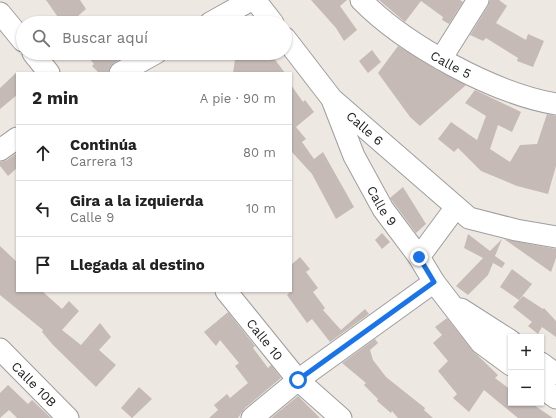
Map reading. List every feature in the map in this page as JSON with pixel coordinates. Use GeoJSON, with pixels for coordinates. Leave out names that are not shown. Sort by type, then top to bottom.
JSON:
{"type":"FeatureCollection","features":[{"type":"Feature","properties":{"kind":"street"},"geometry":{"type":"LineString","coordinates":[[222,16],[251,0]]}},
{"type":"Feature","properties":{"kind":"street"},"geometry":{"type":"LineString","coordinates":[[256,0],[268,16]]}},
{"type":"Feature","properties":{"kind":"street","name":"Calle 5"},"geometry":{"type":"LineString","coordinates":[[361,0],[379,19],[441,60],[508,91],[556,104]]}},
{"type":"Feature","properties":{"kind":"street"},"geometry":{"type":"LineString","coordinates":[[441,60],[478,0]]}},
{"type":"Feature","properties":{"kind":"street"},"geometry":{"type":"LineString","coordinates":[[0,13],[16,32]]}},
{"type":"Feature","properties":{"kind":"street","name":"Calle 6"},"geometry":{"type":"LineString","coordinates":[[292,47],[332,100],[469,218],[516,230],[556,237]]}},
{"type":"Feature","properties":{"kind":"street"},"geometry":{"type":"LineString","coordinates":[[39,60],[48,72]]}},
{"type":"Feature","properties":{"kind":"street"},"geometry":{"type":"LineString","coordinates":[[122,72],[143,60]]}},
{"type":"Feature","properties":{"kind":"street","name":"Calle 9"},"geometry":{"type":"LineString","coordinates":[[332,100],[354,156],[383,209],[419,257],[434,282],[481,343],[508,362]]}},
{"type":"Feature","properties":{"kind":"street"},"geometry":{"type":"LineString","coordinates":[[0,150],[16,139]]}},
{"type":"Feature","properties":{"kind":"street"},"geometry":{"type":"LineString","coordinates":[[419,257],[456,207],[472,208],[556,224]]}},
{"type":"Feature","properties":{"kind":"street"},"geometry":{"type":"LineString","coordinates":[[252,418],[298,380],[434,282]]}},
{"type":"Feature","properties":{"kind":"street","name":"Calle 10"},"geometry":{"type":"LineString","coordinates":[[227,292],[298,380],[341,418]]}},
{"type":"Feature","properties":{"kind":"street","name":"Calle 9"},"geometry":{"type":"LineString","coordinates":[[450,302],[508,339]]}},
{"type":"Feature","properties":{"kind":"street","name":"Calle 10B"},"geometry":{"type":"LineString","coordinates":[[0,350],[68,418]]}},
{"type":"Feature","properties":{"kind":"street"},"geometry":{"type":"LineString","coordinates":[[544,365],[556,374]]}},
{"type":"Feature","properties":{"kind":"street"},"geometry":{"type":"LineString","coordinates":[[544,389],[556,398]]}},
{"type":"Feature","properties":{"kind":"building"},"geometry":{"type":"Polygon","coordinates":[[[46,0],[80,0],[86,9],[78,16],[57,16],[46,0]]]}},
{"type":"Feature","properties":{"kind":"building"},"geometry":{"type":"Polygon","coordinates":[[[311,0],[347,0],[340,6],[357,30],[344,41],[336,28],[311,0]]]}},
{"type":"Feature","properties":{"kind":"building"},"geometry":{"type":"Polygon","coordinates":[[[379,0],[460,0],[463,2],[449,24],[442,20],[443,17],[421,1],[405,22],[379,0]]]}},
{"type":"Feature","properties":{"kind":"building"},"geometry":{"type":"Polygon","coordinates":[[[490,0],[499,0],[507,6],[496,23],[526,40],[528,34],[544,41],[533,67],[517,61],[518,58],[486,38],[483,41],[470,35],[488,6],[490,0]]]}},
{"type":"Feature","properties":{"kind":"building"},"geometry":{"type":"Polygon","coordinates":[[[398,46],[435,69],[466,85],[420,126],[410,117],[378,73],[398,46]]]}},
{"type":"Feature","properties":{"kind":"building"},"geometry":{"type":"Polygon","coordinates":[[[372,50],[381,62],[368,73],[359,61],[372,50]]]}},
{"type":"Feature","properties":{"kind":"building"},"geometry":{"type":"Polygon","coordinates":[[[91,60],[119,60],[110,67],[108,72],[98,72],[92,66],[94,64],[91,60]]]}},
{"type":"Feature","properties":{"kind":"building"},"geometry":{"type":"Polygon","coordinates":[[[235,60],[275,60],[284,72],[233,72],[235,60]]]}},
{"type":"Feature","properties":{"kind":"building"},"geometry":{"type":"Polygon","coordinates":[[[16,73],[16,96],[0,109],[0,88],[16,73]]]}},
{"type":"Feature","properties":{"kind":"building"},"geometry":{"type":"Polygon","coordinates":[[[292,86],[303,102],[305,100],[314,112],[296,127],[306,139],[302,142],[314,159],[323,152],[354,207],[336,219],[312,174],[292,152],[292,86]]]}},
{"type":"Feature","properties":{"kind":"building"},"geometry":{"type":"Polygon","coordinates":[[[475,90],[521,112],[512,132],[498,125],[490,149],[510,162],[520,145],[537,144],[547,114],[556,116],[556,166],[548,194],[517,186],[481,171],[458,148],[454,152],[438,139],[451,122],[477,140],[486,116],[465,103],[475,90]]]}},
{"type":"Feature","properties":{"kind":"building"},"geometry":{"type":"Polygon","coordinates":[[[16,154],[16,169],[8,176],[0,166],[0,162],[7,160],[16,154]]]}},
{"type":"Feature","properties":{"kind":"building"},"geometry":{"type":"Polygon","coordinates":[[[403,187],[426,224],[416,233],[390,198],[403,187]]]}},
{"type":"Feature","properties":{"kind":"building"},"geometry":{"type":"Polygon","coordinates":[[[382,233],[390,242],[382,249],[375,240],[382,233]]]}},
{"type":"Feature","properties":{"kind":"building"},"geometry":{"type":"Polygon","coordinates":[[[468,234],[490,251],[502,239],[495,256],[505,263],[502,268],[493,263],[488,275],[468,295],[456,286],[483,258],[464,248],[468,234]]]}},
{"type":"Feature","properties":{"kind":"building"},"geometry":{"type":"Polygon","coordinates":[[[504,239],[556,249],[556,258],[551,272],[504,239]]]}},
{"type":"Feature","properties":{"kind":"building"},"geometry":{"type":"Polygon","coordinates":[[[0,246],[16,261],[16,292],[43,292],[62,309],[69,301],[79,311],[62,330],[81,345],[100,323],[111,337],[99,350],[116,365],[96,387],[53,345],[42,332],[43,330],[0,295],[0,246]]]}},
{"type":"Feature","properties":{"kind":"building"},"geometry":{"type":"Polygon","coordinates":[[[300,257],[310,269],[306,272],[318,288],[313,292],[325,308],[323,310],[341,330],[365,309],[369,314],[330,342],[312,319],[307,323],[287,295],[292,292],[292,264],[300,257]]]}},
{"type":"Feature","properties":{"kind":"building"},"geometry":{"type":"Polygon","coordinates":[[[512,269],[532,284],[519,300],[500,287],[512,269]]]}},
{"type":"Feature","properties":{"kind":"building"},"geometry":{"type":"Polygon","coordinates":[[[523,296],[543,309],[544,308],[556,321],[556,337],[542,327],[538,334],[528,326],[532,322],[513,307],[523,296]]]}},
{"type":"Feature","properties":{"kind":"building"},"geometry":{"type":"Polygon","coordinates":[[[228,312],[255,346],[253,348],[268,368],[271,365],[281,378],[244,409],[238,418],[209,418],[218,410],[214,405],[227,394],[230,398],[248,383],[235,366],[239,363],[220,340],[216,346],[204,332],[228,312]]]}},
{"type":"Feature","properties":{"kind":"building"},"geometry":{"type":"Polygon","coordinates":[[[447,318],[472,350],[498,375],[495,378],[508,388],[508,406],[535,406],[553,418],[518,418],[484,390],[469,412],[453,398],[457,394],[438,371],[448,361],[433,343],[442,335],[435,327],[447,318]]]}},
{"type":"Feature","properties":{"kind":"building"},"geometry":{"type":"Polygon","coordinates":[[[375,339],[378,343],[370,350],[373,360],[386,377],[425,408],[424,410],[433,418],[398,418],[392,411],[391,413],[377,401],[378,399],[364,385],[366,383],[342,363],[375,339]]]}},
{"type":"Feature","properties":{"kind":"building"},"geometry":{"type":"Polygon","coordinates":[[[8,385],[28,404],[32,400],[51,418],[17,418],[9,410],[0,418],[0,393],[8,385]]]}},
{"type":"Feature","properties":{"kind":"building"},"geometry":{"type":"Polygon","coordinates":[[[139,387],[152,399],[132,418],[121,408],[139,387]]]}},
{"type":"Feature","properties":{"kind":"building"},"geometry":{"type":"Polygon","coordinates":[[[298,396],[320,418],[271,418],[298,396]]]}},
{"type":"Feature","properties":{"kind":"route"},"geometry":{"type":"LineString","coordinates":[[298,380],[434,282],[419,257]]}}]}
